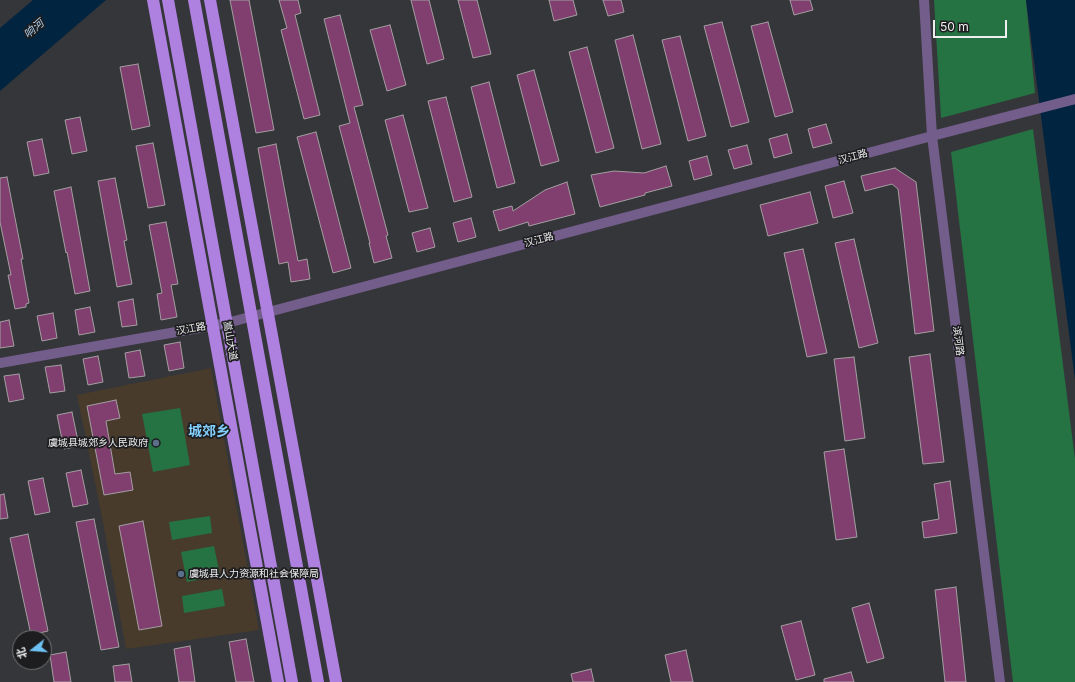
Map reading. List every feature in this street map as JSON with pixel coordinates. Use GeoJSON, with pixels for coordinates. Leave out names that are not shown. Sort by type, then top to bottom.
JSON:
{"type":"FeatureCollection","features":[{"type":"Feature","properties":{"kind":"main road"},"geometry":{"type":"LineString","coordinates":[[153,0],[278,682]]}},
{"type":"Feature","properties":{"kind":"main road","name":"嵩山大道"},"geometry":{"type":"LineString","coordinates":[[168,0],[292,682]]}},
{"type":"Feature","properties":{"kind":"main road"},"geometry":{"type":"LineString","coordinates":[[194,0],[318,682]]}},
{"type":"Feature","properties":{"kind":"main road"},"geometry":{"type":"LineString","coordinates":[[210,0],[336,682]]}},
{"type":"Feature","properties":{"kind":"street","name":"滨河路"},"geometry":{"type":"LineString","coordinates":[[924,0],[932,136],[1000,682]]}},
{"type":"Feature","properties":{"kind":"street","name":"汉江路"},"geometry":{"type":"LineString","coordinates":[[0,363],[227,323],[252,317],[1075,99]]}},
{"type":"Feature","properties":{"kind":"shaded area"},"geometry":{"type":"Polygon","coordinates":[[[211,368],[259,630],[126,649],[102,517],[77,395],[211,368]]]}},
{"type":"Feature","properties":{"kind":"green space"},"geometry":{"type":"Polygon","coordinates":[[[934,0],[1026,0],[1035,93],[941,118],[934,0]]]}},
{"type":"Feature","properties":{"kind":"green space"},"geometry":{"type":"Polygon","coordinates":[[[1033,129],[1075,459],[1075,682],[1013,682],[951,152],[1033,129]]]}},
{"type":"Feature","properties":{"kind":"green space"},"geometry":{"type":"Polygon","coordinates":[[[180,408],[190,465],[153,472],[142,414],[180,408]]]}},
{"type":"Feature","properties":{"kind":"green space"},"geometry":{"type":"Polygon","coordinates":[[[210,516],[212,533],[172,540],[169,522],[210,516]]]}},
{"type":"Feature","properties":{"kind":"green space"},"geometry":{"type":"Polygon","coordinates":[[[214,546],[220,575],[187,582],[181,552],[214,546]]]}},
{"type":"Feature","properties":{"kind":"green space"},"geometry":{"type":"Polygon","coordinates":[[[222,589],[225,606],[184,613],[182,596],[222,589]]]}},
{"type":"Feature","properties":{"kind":"water","name":"响河"},"geometry":{"type":"Polygon","coordinates":[[[33,0],[106,0],[0,91],[0,28],[33,0]]]}},
{"type":"Feature","properties":{"kind":"water"},"geometry":{"type":"Polygon","coordinates":[[[1026,0],[1075,0],[1075,380],[1026,0]]]}},
{"type":"Feature","properties":{"kind":"building"},"geometry":{"type":"Polygon","coordinates":[[[230,0],[249,0],[274,130],[256,133],[230,0]]]}},
{"type":"Feature","properties":{"kind":"building"},"geometry":{"type":"Polygon","coordinates":[[[279,0],[298,0],[301,13],[295,15],[320,115],[304,119],[281,30],[287,28],[279,0]]]}},
{"type":"Feature","properties":{"kind":"building"},"geometry":{"type":"Polygon","coordinates":[[[411,0],[429,0],[444,59],[427,64],[411,0]]]}},
{"type":"Feature","properties":{"kind":"building"},"geometry":{"type":"Polygon","coordinates":[[[458,0],[477,0],[491,54],[473,58],[458,0]]]}},
{"type":"Feature","properties":{"kind":"building"},"geometry":{"type":"Polygon","coordinates":[[[549,0],[573,0],[577,15],[554,21],[549,0]]]}},
{"type":"Feature","properties":{"kind":"building"},"geometry":{"type":"Polygon","coordinates":[[[603,0],[621,0],[624,12],[608,16],[603,0]]]}},
{"type":"Feature","properties":{"kind":"building"},"geometry":{"type":"Polygon","coordinates":[[[790,0],[810,0],[813,10],[794,15],[790,0]]]}},
{"type":"Feature","properties":{"kind":"building"},"geometry":{"type":"Polygon","coordinates":[[[340,15],[363,105],[354,107],[388,235],[386,236],[392,258],[374,263],[339,126],[350,123],[324,19],[340,15]]]}},
{"type":"Feature","properties":{"kind":"building"},"geometry":{"type":"Polygon","coordinates":[[[722,22],[749,122],[731,127],[704,26],[722,22]]]}},
{"type":"Feature","properties":{"kind":"building"},"geometry":{"type":"Polygon","coordinates":[[[768,22],[793,112],[775,117],[751,26],[768,22]]]}},
{"type":"Feature","properties":{"kind":"building"},"geometry":{"type":"Polygon","coordinates":[[[390,25],[406,85],[387,91],[370,30],[390,25]]]}},
{"type":"Feature","properties":{"kind":"building"},"geometry":{"type":"Polygon","coordinates":[[[633,35],[661,144],[642,149],[615,40],[633,35]]]}},
{"type":"Feature","properties":{"kind":"building"},"geometry":{"type":"Polygon","coordinates":[[[680,36],[706,136],[688,141],[662,40],[680,36]]]}},
{"type":"Feature","properties":{"kind":"building"},"geometry":{"type":"Polygon","coordinates":[[[587,47],[614,148],[596,153],[569,52],[587,47]]]}},
{"type":"Feature","properties":{"kind":"building"},"geometry":{"type":"Polygon","coordinates":[[[138,64],[150,126],[132,130],[120,67],[138,64]]]}},
{"type":"Feature","properties":{"kind":"building"},"geometry":{"type":"Polygon","coordinates":[[[534,70],[559,161],[541,166],[517,75],[534,70]]]}},
{"type":"Feature","properties":{"kind":"building"},"geometry":{"type":"Polygon","coordinates":[[[489,82],[515,183],[497,188],[471,87],[489,82]]]}},
{"type":"Feature","properties":{"kind":"building"},"geometry":{"type":"Polygon","coordinates":[[[446,97],[472,197],[454,202],[428,101],[446,97]]]}},
{"type":"Feature","properties":{"kind":"building"},"geometry":{"type":"Polygon","coordinates":[[[403,115],[428,208],[409,212],[385,120],[403,115]]]}},
{"type":"Feature","properties":{"kind":"building"},"geometry":{"type":"Polygon","coordinates":[[[80,117],[87,151],[72,154],[65,120],[80,117]]]}},
{"type":"Feature","properties":{"kind":"building"},"geometry":{"type":"Polygon","coordinates":[[[826,124],[832,143],[813,148],[808,129],[826,124]]]}},
{"type":"Feature","properties":{"kind":"building"},"geometry":{"type":"Polygon","coordinates":[[[316,132],[351,268],[333,273],[297,137],[316,132]]]}},
{"type":"Feature","properties":{"kind":"building"},"geometry":{"type":"Polygon","coordinates":[[[787,134],[792,153],[774,158],[769,139],[787,134]]]}},
{"type":"Feature","properties":{"kind":"building"},"geometry":{"type":"Polygon","coordinates":[[[42,139],[49,173],[34,176],[27,142],[42,139]]]}},
{"type":"Feature","properties":{"kind":"building"},"geometry":{"type":"Polygon","coordinates":[[[153,143],[165,205],[148,208],[136,146],[153,143]]]}},
{"type":"Feature","properties":{"kind":"building"},"geometry":{"type":"Polygon","coordinates":[[[276,144],[298,261],[307,259],[310,279],[291,282],[288,262],[279,264],[258,148],[276,144]]]}},
{"type":"Feature","properties":{"kind":"building"},"geometry":{"type":"Polygon","coordinates":[[[747,145],[752,164],[734,169],[728,150],[747,145]]]}},
{"type":"Feature","properties":{"kind":"building"},"geometry":{"type":"Polygon","coordinates":[[[707,156],[712,175],[694,180],[689,161],[707,156]]]}},
{"type":"Feature","properties":{"kind":"building"},"geometry":{"type":"Polygon","coordinates":[[[666,166],[672,186],[600,207],[591,175],[614,171],[644,173],[666,166]]]}},
{"type":"Feature","properties":{"kind":"building"},"geometry":{"type":"Polygon","coordinates":[[[895,168],[916,182],[934,331],[915,334],[898,189],[892,184],[865,191],[861,176],[895,168]]]}},
{"type":"Feature","properties":{"kind":"building"},"geometry":{"type":"Polygon","coordinates":[[[7,177],[23,259],[21,259],[29,303],[26,304],[26,307],[15,309],[8,275],[11,275],[0,222],[0,178],[7,177]]]}},
{"type":"Feature","properties":{"kind":"building"},"geometry":{"type":"Polygon","coordinates":[[[115,178],[127,240],[124,241],[132,284],[117,287],[98,181],[115,178]]]}},
{"type":"Feature","properties":{"kind":"building"},"geometry":{"type":"Polygon","coordinates":[[[844,181],[853,213],[833,218],[825,186],[844,181]]]}},
{"type":"Feature","properties":{"kind":"building"},"geometry":{"type":"Polygon","coordinates":[[[567,182],[575,214],[529,226],[528,222],[499,231],[493,211],[512,206],[513,211],[545,190],[567,182]]]}},
{"type":"Feature","properties":{"kind":"building"},"geometry":{"type":"Polygon","coordinates":[[[71,187],[90,291],[75,294],[54,191],[71,187]]]}},
{"type":"Feature","properties":{"kind":"building"},"geometry":{"type":"Polygon","coordinates":[[[810,192],[818,223],[768,236],[760,205],[810,192]]]}},
{"type":"Feature","properties":{"kind":"building"},"geometry":{"type":"Polygon","coordinates":[[[471,218],[476,237],[458,242],[453,223],[471,218]]]}},
{"type":"Feature","properties":{"kind":"building"},"geometry":{"type":"Polygon","coordinates":[[[166,222],[178,284],[171,285],[177,317],[161,320],[157,294],[162,293],[149,225],[166,222]]]}},
{"type":"Feature","properties":{"kind":"building"},"geometry":{"type":"Polygon","coordinates":[[[430,228],[435,247],[417,252],[412,233],[430,228]]]}},
{"type":"Feature","properties":{"kind":"building"},"geometry":{"type":"Polygon","coordinates":[[[854,239],[878,343],[859,348],[835,243],[854,239]]]}},
{"type":"Feature","properties":{"kind":"building"},"geometry":{"type":"Polygon","coordinates":[[[803,249],[827,353],[807,357],[784,253],[803,249]]]}},
{"type":"Feature","properties":{"kind":"building"},"geometry":{"type":"Polygon","coordinates":[[[133,299],[137,325],[122,327],[118,302],[133,299]]]}},
{"type":"Feature","properties":{"kind":"building"},"geometry":{"type":"Polygon","coordinates":[[[90,307],[95,332],[79,335],[75,310],[90,307]]]}},
{"type":"Feature","properties":{"kind":"building"},"geometry":{"type":"Polygon","coordinates":[[[53,313],[57,338],[42,341],[37,316],[53,313]]]}},
{"type":"Feature","properties":{"kind":"building"},"geometry":{"type":"Polygon","coordinates":[[[9,320],[14,346],[0,348],[0,322],[9,320]]]}},
{"type":"Feature","properties":{"kind":"building"},"geometry":{"type":"Polygon","coordinates":[[[180,342],[184,368],[169,371],[164,345],[180,342]]]}},
{"type":"Feature","properties":{"kind":"building"},"geometry":{"type":"Polygon","coordinates":[[[140,350],[145,376],[129,378],[125,353],[140,350]]]}},
{"type":"Feature","properties":{"kind":"building"},"geometry":{"type":"Polygon","coordinates":[[[930,354],[944,462],[923,464],[909,357],[930,354]]]}},
{"type":"Feature","properties":{"kind":"building"},"geometry":{"type":"Polygon","coordinates":[[[98,356],[103,382],[88,385],[83,359],[98,356]]]}},
{"type":"Feature","properties":{"kind":"building"},"geometry":{"type":"Polygon","coordinates":[[[854,357],[865,438],[845,441],[834,359],[854,357]]]}},
{"type":"Feature","properties":{"kind":"building"},"geometry":{"type":"Polygon","coordinates":[[[61,365],[65,391],[50,393],[45,367],[61,365]]]}},
{"type":"Feature","properties":{"kind":"building"},"geometry":{"type":"Polygon","coordinates":[[[19,374],[24,399],[9,402],[4,376],[19,374]]]}},
{"type":"Feature","properties":{"kind":"building"},"geometry":{"type":"Polygon","coordinates":[[[116,400],[120,418],[106,421],[115,474],[130,472],[133,490],[104,495],[87,406],[116,400]]]}},
{"type":"Feature","properties":{"kind":"building"},"geometry":{"type":"Polygon","coordinates":[[[72,412],[79,446],[64,449],[57,415],[72,412]]]}},
{"type":"Feature","properties":{"kind":"building"},"geometry":{"type":"Polygon","coordinates":[[[844,449],[857,537],[836,540],[824,452],[844,449]]]}},
{"type":"Feature","properties":{"kind":"building"},"geometry":{"type":"Polygon","coordinates":[[[81,470],[88,504],[73,507],[66,473],[81,470]]]}},
{"type":"Feature","properties":{"kind":"building"},"geometry":{"type":"Polygon","coordinates":[[[43,478],[50,512],[35,515],[28,481],[43,478]]]}},
{"type":"Feature","properties":{"kind":"building"},"geometry":{"type":"Polygon","coordinates":[[[950,481],[957,533],[924,538],[922,522],[939,519],[934,484],[950,481]]]}},
{"type":"Feature","properties":{"kind":"building"},"geometry":{"type":"Polygon","coordinates":[[[4,494],[8,518],[0,519],[0,495],[4,494]]]}},
{"type":"Feature","properties":{"kind":"building"},"geometry":{"type":"Polygon","coordinates":[[[94,519],[119,647],[101,650],[76,522],[94,519]]]}},
{"type":"Feature","properties":{"kind":"building"},"geometry":{"type":"Polygon","coordinates":[[[143,521],[162,626],[139,630],[119,526],[143,521]]]}},
{"type":"Feature","properties":{"kind":"building"},"geometry":{"type":"Polygon","coordinates":[[[28,534],[48,630],[30,630],[10,538],[28,534]]]}},
{"type":"Feature","properties":{"kind":"building"},"geometry":{"type":"Polygon","coordinates":[[[956,587],[966,682],[945,682],[935,590],[956,587]]]}},
{"type":"Feature","properties":{"kind":"building"},"geometry":{"type":"Polygon","coordinates":[[[869,603],[884,658],[867,663],[852,608],[869,603]]]}},
{"type":"Feature","properties":{"kind":"building"},"geometry":{"type":"Polygon","coordinates":[[[801,621],[815,675],[796,680],[781,626],[801,621]]]}},
{"type":"Feature","properties":{"kind":"building"},"geometry":{"type":"Polygon","coordinates":[[[246,639],[254,682],[236,682],[229,642],[246,639]]]}},
{"type":"Feature","properties":{"kind":"building"},"geometry":{"type":"Polygon","coordinates":[[[190,646],[195,682],[179,682],[174,649],[190,646]]]}},
{"type":"Feature","properties":{"kind":"building"},"geometry":{"type":"Polygon","coordinates":[[[686,650],[693,682],[671,682],[665,655],[686,650]]]}},
{"type":"Feature","properties":{"kind":"building"},"geometry":{"type":"Polygon","coordinates":[[[66,652],[71,682],[54,682],[52,655],[66,652]]]}},
{"type":"Feature","properties":{"kind":"building"},"geometry":{"type":"Polygon","coordinates":[[[129,664],[132,682],[115,682],[113,666],[129,664]]]}},
{"type":"Feature","properties":{"kind":"building"},"geometry":{"type":"Polygon","coordinates":[[[591,669],[594,682],[573,682],[571,674],[591,669]]]}},
{"type":"Feature","properties":{"kind":"building"},"geometry":{"type":"Polygon","coordinates":[[[851,672],[854,682],[824,682],[824,679],[851,672]]]}},
{"type":"Feature","properties":{"kind":"place","name":"虞城县城郊乡人民政府"},"geometry":{"type":"Point","coordinates":[156,443]}},
{"type":"Feature","properties":{"kind":"place","name":"虞城县人力资源和社会保障局"},"geometry":{"type":"Point","coordinates":[181,574]}},
{"type":"Feature","properties":{"kind":"district","name":"城郊乡"},"geometry":{"type":"Point","coordinates":[209,432]}}]}
